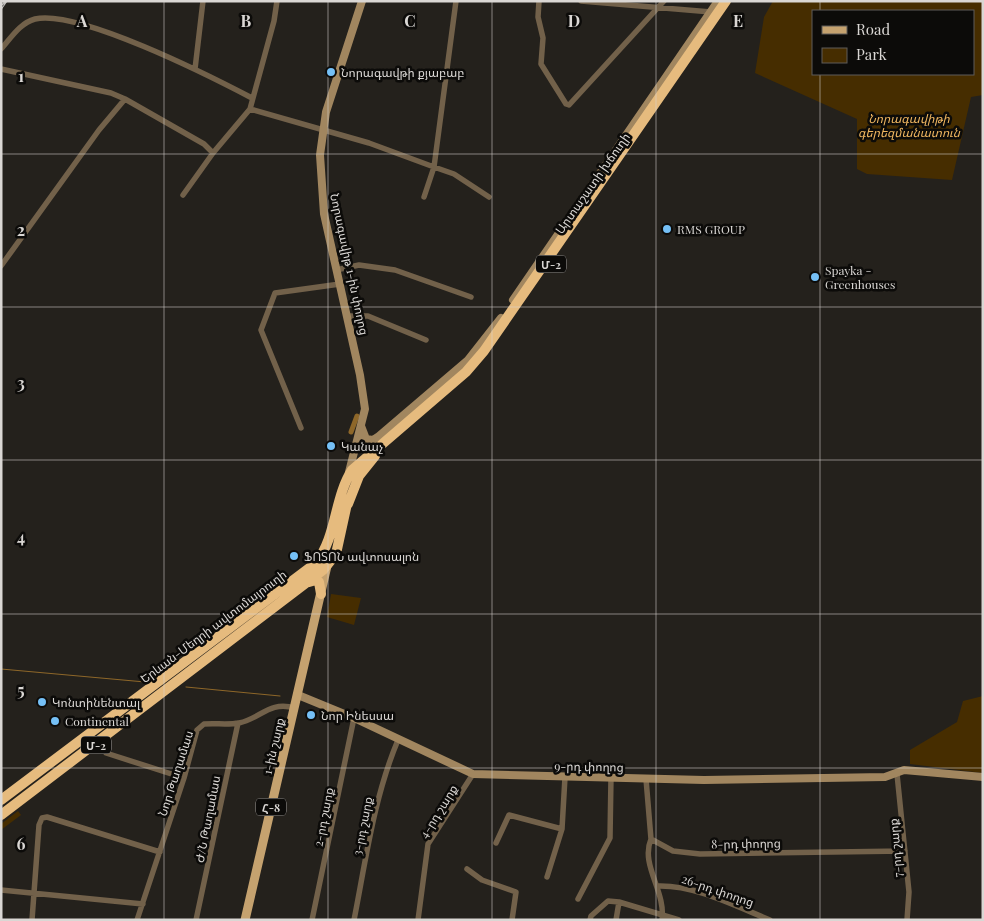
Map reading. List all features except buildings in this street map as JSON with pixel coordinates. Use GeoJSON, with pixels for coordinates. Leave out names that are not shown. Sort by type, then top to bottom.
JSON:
{"type":"FeatureCollection","features":[{"type":"Feature","properties":{"kind":"highway","name":"Արտաշատի խճուղի"},"geometry":{"type":"LineString","coordinates":[[348,476],[360,461],[466,372],[484,351],[726,1]]}},
{"type":"Feature","properties":{"kind":"highway","name":"Արտաշատի խճուղի"},"geometry":{"type":"LineString","coordinates":[[348,504],[359,476],[369,462],[466,381],[488,356],[733,1]]}},
{"type":"Feature","properties":{"kind":"highway","name":"Մ-2"},"geometry":{"type":"LineString","coordinates":[[348,476],[350,484],[348,504]]}},
{"type":"Feature","properties":{"kind":"highway","name":"Երևան-Մեղրի ավտոմայրուղի"},"geometry":{"type":"LineString","coordinates":[[1,800],[311,568],[323,553],[335,521],[348,476]]}},
{"type":"Feature","properties":{"kind":"highway","name":"Երևան-Մեղրի ավտոմայրուղի"},"geometry":{"type":"LineString","coordinates":[[1,814],[328,566],[336,554],[348,504]]}},
{"type":"Feature","properties":{"kind":"highway","name":"Մ-2"},"geometry":{"type":"LineString","coordinates":[[328,566],[335,521]]}},
{"type":"Feature","properties":{"kind":"highway"},"geometry":{"type":"LineString","coordinates":[[306,584],[312,580],[318,581],[321,585],[321,594]]}},
{"type":"Feature","properties":{"kind":"main road","name":"Հ-8"},"geometry":{"type":"LineString","coordinates":[[298,695],[328,566]]}},
{"type":"Feature","properties":{"kind":"main road","name":"1-ին շարք"},"geometry":{"type":"LineString","coordinates":[[245,920],[298,695]]}},
{"type":"Feature","properties":{"kind":"street"},"geometry":{"type":"LineString","coordinates":[[195,69],[203,1]]}},
{"type":"Feature","properties":{"kind":"street"},"geometry":{"type":"LineString","coordinates":[[183,196],[213,153],[250,109],[274,22],[277,1]]}},
{"type":"Feature","properties":{"kind":"street","name":"Նորագավիթ 1-ին փողոց"},"geometry":{"type":"LineString","coordinates":[[348,476],[365,409],[360,375],[336,270],[322,190],[320,155],[323,131],[333,88],[362,1]]}},
{"type":"Feature","properties":{"kind":"street"},"geometry":{"type":"LineString","coordinates":[[424,196],[434,167],[456,1]]}},
{"type":"Feature","properties":{"kind":"street"},"geometry":{"type":"LineString","coordinates":[[539,1],[538,17],[542,38],[541,64],[566,104],[569,104],[656,5],[664,1]]}},
{"type":"Feature","properties":{"kind":"street"},"geometry":{"type":"LineString","coordinates":[[580,1],[656,5],[710,12]]}},
{"type":"Feature","properties":{"kind":"street","name":"Արտաշատի խճուղի"},"geometry":{"type":"LineString","coordinates":[[361,426],[366,439],[376,438],[455,372],[481,346],[718,1]]}},
{"type":"Feature","properties":{"kind":"street"},"geometry":{"type":"LineString","coordinates":[[1,49],[22,25],[34,19],[47,18],[87,25],[195,69],[252,98]]}},
{"type":"Feature","properties":{"kind":"street"},"geometry":{"type":"LineString","coordinates":[[1,68],[111,93],[204,144],[213,153]]}},
{"type":"Feature","properties":{"kind":"street"},"geometry":{"type":"LineString","coordinates":[[1,266],[98,130],[125,99]]}},
{"type":"Feature","properties":{"kind":"street"},"geometry":{"type":"LineString","coordinates":[[250,109],[369,143],[454,174],[489,197]]}},
{"type":"Feature","properties":{"kind":"street"},"geometry":{"type":"LineString","coordinates":[[336,270],[359,265],[395,270],[471,298]]}},
{"type":"Feature","properties":{"kind":"street"},"geometry":{"type":"LineString","coordinates":[[301,428],[261,330],[275,293],[340,284]]}},
{"type":"Feature","properties":{"kind":"street"},"geometry":{"type":"LineString","coordinates":[[347,316],[368,316],[426,340]]}},
{"type":"Feature","properties":{"kind":"street","name":"9-րդ փողոց"},"geometry":{"type":"LineString","coordinates":[[298,695],[354,718],[473,774],[646,779],[805,778],[885,777],[904,770],[912,770],[983,777]]}},
{"type":"Feature","properties":{"kind":"street","name":"Նոր Թաղամաս"},"geometry":{"type":"LineString","coordinates":[[137,920],[184,778],[197,730],[204,724],[238,723],[273,707],[286,706],[295,708]]}},
{"type":"Feature","properties":{"kind":"street","name":"2-րդ շարք"},"geometry":{"type":"LineString","coordinates":[[312,920],[354,718]]}},
{"type":"Feature","properties":{"kind":"street","name":"Ժ/Ն Թաղամաս"},"geometry":{"type":"LineString","coordinates":[[196,920],[238,723]]}},
{"type":"Feature","properties":{"kind":"street","name":"3-րդ շարք"},"geometry":{"type":"LineString","coordinates":[[354,920],[378,795],[385,769],[398,740]]}},
{"type":"Feature","properties":{"kind":"street"},"geometry":{"type":"LineString","coordinates":[[97,743],[106,753],[184,778]]}},
{"type":"Feature","properties":{"kind":"street","name":"4-րդ շարք"},"geometry":{"type":"LineString","coordinates":[[418,920],[428,844],[473,774]]}},
{"type":"Feature","properties":{"kind":"street","name":"7-րդ շարք"},"geometry":{"type":"LineString","coordinates":[[897,774],[909,892],[906,920]]}},
{"type":"Feature","properties":{"kind":"street"},"geometry":{"type":"LineString","coordinates":[[547,877],[562,829],[565,777]]}},
{"type":"Feature","properties":{"kind":"street"},"geometry":{"type":"LineString","coordinates":[[578,899],[610,838],[611,777]]}},
{"type":"Feature","properties":{"kind":"street"},"geometry":{"type":"LineString","coordinates":[[646,779],[651,839],[648,853],[651,871],[658,886],[662,917]]}},
{"type":"Feature","properties":{"kind":"street"},"geometry":{"type":"LineString","coordinates":[[496,842],[510,815],[562,829]]}},
{"type":"Feature","properties":{"kind":"street"},"geometry":{"type":"LineString","coordinates":[[32,920],[39,825],[42,818],[47,817],[160,852]]}},
{"type":"Feature","properties":{"kind":"street","name":"8-րդ փողոց"},"geometry":{"type":"LineString","coordinates":[[651,839],[673,851],[700,854],[905,851]]}},
{"type":"Feature","properties":{"kind":"street"},"geometry":{"type":"LineString","coordinates":[[467,869],[482,880],[516,892],[512,920]]}},
{"type":"Feature","properties":{"kind":"street","name":"26-րդ փողոց"},"geometry":{"type":"LineString","coordinates":[[658,886],[672,885],[717,899],[770,920]]}},
{"type":"Feature","properties":{"kind":"street"},"geometry":{"type":"LineString","coordinates":[[1,890],[142,904]]}},
{"type":"Feature","properties":{"kind":"street"},"geometry":{"type":"LineString","coordinates":[[590,920],[591,916],[608,902],[619,902],[662,917],[679,920]]}},
{"type":"Feature","properties":{"kind":"street"},"geometry":{"type":"LineString","coordinates":[[616,920],[619,902]]}},
{"type":"Feature","properties":{"kind":"green space","name":"Նորագավիթի գերեզմանատուն"},"geometry":{"type":"Polygon","coordinates":[[[773,1],[983,1],[983,95],[971,97],[952,180],[867,174],[857,169],[857,119],[755,73],[764,17],[773,1]]]}},
{"type":"Feature","properties":{"kind":"green space"},"geometry":{"type":"Polygon","coordinates":[[[331,594],[361,598],[354,625],[327,617],[331,594]]]}},
{"type":"Feature","properties":{"kind":"green space"},"geometry":{"type":"Polygon","coordinates":[[[983,696],[983,773],[910,764],[910,750],[957,722],[963,701],[983,696]]]}},
{"type":"Feature","properties":{"kind":"green space"},"geometry":{"type":"Polygon","coordinates":[[[18,811],[21,815],[1,830],[1,824],[18,811]]]}},
{"type":"Feature","properties":{"kind":"waterway"},"geometry":{"type":"LineString","coordinates":[[351,432],[357,416]]}},
{"type":"Feature","properties":{"kind":"waterway"},"geometry":{"type":"LineString","coordinates":[[1,669],[145,682]]}},
{"type":"Feature","properties":{"kind":"waterway"},"geometry":{"type":"LineString","coordinates":[[186,687],[280,696]]}},
{"type":"Feature","properties":{"kind":"railway"},"geometry":{"type":"LineString","coordinates":[[1,8],[6,1]]}},
{"type":"Feature","properties":{"kind":"place","name":"Նորագավթի քյաբաբ"},"geometry":{"type":"Point","coordinates":[331,72]}},
{"type":"Feature","properties":{"kind":"place","name":"RMS GROUP"},"geometry":{"type":"Point","coordinates":[667,229]}},
{"type":"Feature","properties":{"kind":"place","name":"Spayka - Greenhouses"},"geometry":{"type":"Point","coordinates":[815,277]}},
{"type":"Feature","properties":{"kind":"place","name":"Կանաչ"},"geometry":{"type":"Point","coordinates":[331,446]}},
{"type":"Feature","properties":{"kind":"place","name":"ՖՈՏՈՆ ավտոսալոն"},"geometry":{"type":"Point","coordinates":[294,556]}},
{"type":"Feature","properties":{"kind":"place","name":"Կոնտինենտալ"},"geometry":{"type":"Point","coordinates":[42,702]}},
{"type":"Feature","properties":{"kind":"place","name":"Նոր Ինեսսա"},"geometry":{"type":"Point","coordinates":[311,715]}},
{"type":"Feature","properties":{"kind":"place","name":"Continental"},"geometry":{"type":"Point","coordinates":[55,721]}}]}
